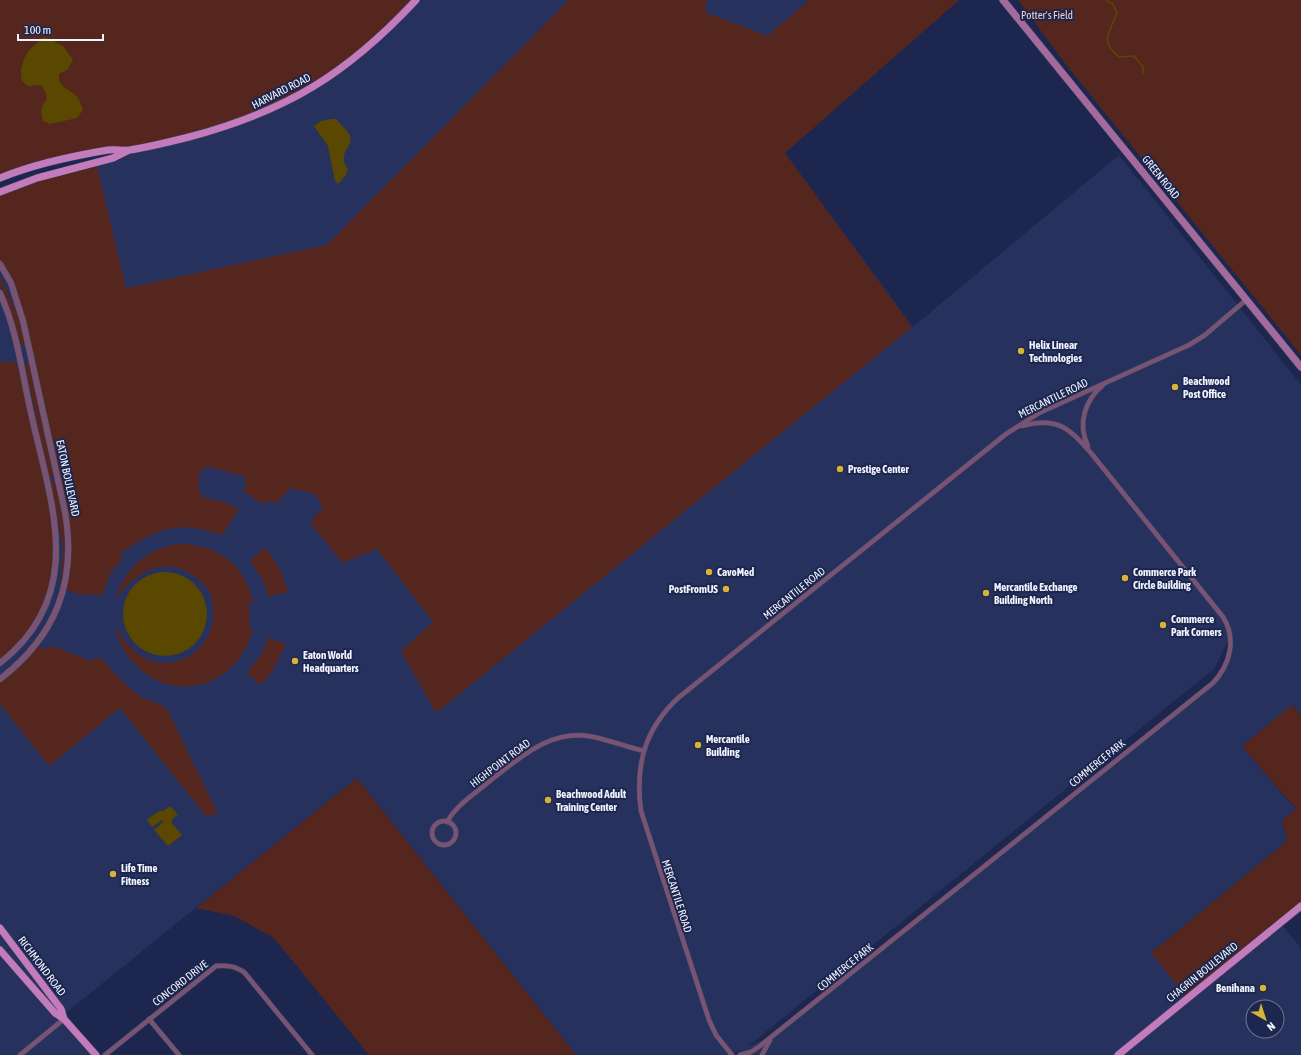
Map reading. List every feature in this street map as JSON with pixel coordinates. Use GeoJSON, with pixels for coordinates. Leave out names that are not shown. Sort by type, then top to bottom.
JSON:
{"type":"FeatureCollection","features":[{"type":"Feature","properties":{"kind":"main road","name":"HARVARD ROAD"},"geometry":{"type":"LineString","coordinates":[[0,178],[60,160],[110,150],[128,150],[216,130],[252,118],[289,101],[325,80],[352,61],[380,36],[416,0]]}},
{"type":"Feature","properties":{"kind":"main road","name":"GREEN ROAD"},"geometry":{"type":"LineString","coordinates":[[1003,0],[1301,367]]}},
{"type":"Feature","properties":{"kind":"main road","name":"HARVARD ROAD"},"geometry":{"type":"LineString","coordinates":[[0,192],[37,178],[113,158],[128,150]]}},
{"type":"Feature","properties":{"kind":"main road","name":"CHAGRIN BOULEVARD"},"geometry":{"type":"LineString","coordinates":[[1118,1055],[1301,906]]}},
{"type":"Feature","properties":{"kind":"main road","name":"RICHMOND ROAD"},"geometry":{"type":"LineString","coordinates":[[0,928],[61,1009],[64,1019]]}},
{"type":"Feature","properties":{"kind":"main road","name":"RICHMOND ROAD"},"geometry":{"type":"LineString","coordinates":[[0,950],[55,1013],[64,1019],[96,1055]]}},
{"type":"Feature","properties":{"kind":"street","name":"EATON BOULEVARD"},"geometry":{"type":"LineString","coordinates":[[0,264],[15,291],[23,322],[65,512],[69,562],[60,604],[47,630],[24,660],[0,679]]}},
{"type":"Feature","properties":{"kind":"street","name":"EATON BOULEVARD"},"geometry":{"type":"LineString","coordinates":[[0,293],[9,316],[14,337],[54,519],[57,551],[53,583],[43,611],[18,648],[0,663]]}},
{"type":"Feature","properties":{"kind":"street","name":"MERCANTILE ROAD"},"geometry":{"type":"LineString","coordinates":[[732,1055],[716,1035],[709,1020],[641,811],[638,778],[644,752],[656,724],[678,698],[1014,428],[1039,413],[1189,345],[1205,335],[1246,300]]}},
{"type":"Feature","properties":{"kind":"street","name":"COMMERCE PARK"},"geometry":{"type":"LineString","coordinates":[[1091,453],[1084,436],[1084,416],[1091,398],[1108,382]]}},
{"type":"Feature","properties":{"kind":"street","name":"COMMERCE PARK"},"geometry":{"type":"LineString","coordinates":[[740,1055],[751,1052],[773,1035],[1213,683],[1226,666],[1229,658],[1230,634],[1223,617],[1076,436],[1067,429],[1057,425],[1037,422],[1014,428]]}},
{"type":"Feature","properties":{"kind":"street","name":"HIGHPOINT ROAD"},"geometry":{"type":"LineString","coordinates":[[447,822],[453,811],[477,791],[534,747],[547,741],[570,736],[593,737],[644,752]]}},
{"type":"Feature","properties":{"kind":"street","name":"HIGHPOINT ROAD"},"geometry":{"type":"LineString","coordinates":[[447,822],[455,827],[455,837],[448,844],[444,845],[435,840],[433,830],[438,823],[447,822]]}},
{"type":"Feature","properties":{"kind":"street","name":"CONCORD DRIVE"},"geometry":{"type":"LineString","coordinates":[[105,1055],[216,966],[233,966],[244,972],[312,1055]]}},
{"type":"Feature","properties":{"kind":"street"},"geometry":{"type":"LineString","coordinates":[[20,1055],[64,1019]]}},
{"type":"Feature","properties":{"kind":"street"},"geometry":{"type":"LineString","coordinates":[[149,1019],[179,1055]]}},
{"type":"Feature","properties":{"kind":"street","name":"COMMERCE PARK"},"geometry":{"type":"LineString","coordinates":[[762,1055],[773,1035]]}},
{"type":"Feature","properties":{"kind":"shaded area"},"geometry":{"type":"Polygon","coordinates":[[[130,0],[959,0],[785,153],[913,327],[1119,155],[1301,385],[1301,716],[1293,705],[1242,746],[1296,810],[1282,821],[1287,841],[1151,953],[1280,923],[1301,948],[1301,1055],[736,1055],[741,1050],[730,1055],[576,1055],[357,778],[63,1015],[96,1055],[0,1055],[0,192],[128,150],[130,0]],[[1229,639],[1214,669],[747,1047],[773,1035],[1213,683],[1226,666],[1229,639]]]}},
{"type":"Feature","properties":{"kind":"shaded area"},"geometry":{"type":"Polygon","coordinates":[[[44,37],[63,46],[73,60],[67,70],[59,74],[59,81],[66,89],[78,98],[83,110],[77,118],[50,124],[43,121],[42,109],[43,104],[47,99],[45,91],[41,85],[28,86],[22,81],[21,74],[23,61],[29,50],[44,37]]]}},
{"type":"Feature","properties":{"kind":"shaded area"},"geometry":{"type":"Polygon","coordinates":[[[336,119],[348,132],[351,138],[344,158],[348,169],[346,175],[338,184],[335,181],[328,146],[314,126],[321,121],[336,119]]]}},
{"type":"Feature","properties":{"kind":"shaded area"},"geometry":{"type":"Polygon","coordinates":[[[165,572],[181,575],[195,584],[204,598],[207,614],[204,630],[195,644],[181,653],[165,656],[149,653],[135,644],[126,630],[123,614],[126,598],[135,584],[149,575],[165,572]]]}},
{"type":"Feature","properties":{"kind":"shaded area"},"geometry":{"type":"Polygon","coordinates":[[[170,806],[178,815],[172,819],[172,823],[182,835],[168,846],[154,830],[163,822],[162,820],[152,827],[147,820],[159,811],[163,811],[170,806]]]}},
{"type":"Feature","properties":{"kind":"green space"},"geometry":{"type":"Polygon","coordinates":[[[0,0],[416,0],[376,40],[289,101],[169,142],[110,150],[0,178],[0,0]]]}},
{"type":"Feature","properties":{"kind":"green space"},"geometry":{"type":"Polygon","coordinates":[[[569,0],[707,0],[705,12],[767,36],[809,0],[959,0],[785,153],[912,327],[436,713],[401,651],[433,622],[377,549],[342,563],[310,522],[323,508],[315,494],[290,488],[277,503],[268,501],[262,504],[243,491],[247,484],[244,481],[245,477],[206,466],[205,470],[200,470],[198,490],[201,491],[201,497],[223,502],[239,509],[222,535],[206,530],[192,528],[168,529],[156,533],[132,545],[119,554],[123,558],[109,576],[103,595],[76,594],[64,588],[69,535],[20,309],[0,264],[0,192],[96,162],[126,288],[327,245],[569,0]]]}},
{"type":"Feature","properties":{"kind":"green space","name":"Potter's Field"},"geometry":{"type":"Polygon","coordinates":[[[1018,0],[1301,0],[1301,355],[1067,66],[1018,0]]]}},
{"type":"Feature","properties":{"kind":"green space"},"geometry":{"type":"Polygon","coordinates":[[[0,276],[19,318],[25,343],[23,346],[20,344],[11,312],[0,285],[0,276]]]}},
{"type":"Feature","properties":{"kind":"green space"},"geometry":{"type":"Polygon","coordinates":[[[10,361],[16,363],[19,372],[22,371],[54,519],[56,568],[37,621],[0,663],[0,363],[10,361]]]}},
{"type":"Feature","properties":{"kind":"green space"},"geometry":{"type":"Polygon","coordinates":[[[27,363],[30,365],[54,477],[49,479],[25,366],[27,363]]]}},
{"type":"Feature","properties":{"kind":"green space"},"geometry":{"type":"Polygon","coordinates":[[[55,481],[63,519],[66,550],[64,576],[60,586],[63,547],[50,482],[55,481]]]}},
{"type":"Feature","properties":{"kind":"green space"},"geometry":{"type":"Polygon","coordinates":[[[177,544],[203,547],[218,553],[232,563],[239,569],[238,570],[249,589],[253,602],[249,603],[250,630],[253,631],[241,656],[225,673],[205,683],[184,686],[163,683],[143,672],[127,654],[115,630],[117,629],[124,641],[135,652],[148,660],[162,663],[175,662],[187,657],[197,651],[205,642],[213,619],[213,606],[208,590],[202,582],[191,574],[181,569],[161,567],[141,574],[118,596],[116,596],[126,576],[139,561],[147,555],[177,544]]]}},
{"type":"Feature","properties":{"kind":"green space"},"geometry":{"type":"Polygon","coordinates":[[[266,547],[281,571],[288,592],[268,596],[264,582],[250,560],[266,547]]]}},
{"type":"Feature","properties":{"kind":"green space"},"geometry":{"type":"Polygon","coordinates":[[[268,638],[286,644],[273,670],[261,685],[247,673],[264,650],[268,638]]]}},
{"type":"Feature","properties":{"kind":"green space"},"geometry":{"type":"Polygon","coordinates":[[[36,645],[43,649],[53,646],[88,660],[101,658],[120,679],[139,696],[166,707],[218,814],[206,816],[120,708],[49,766],[0,704],[0,679],[36,645]]]}},
{"type":"Feature","properties":{"kind":"green space"},"geometry":{"type":"Polygon","coordinates":[[[1292,705],[1301,716],[1301,906],[1188,998],[1151,953],[1287,841],[1282,821],[1296,809],[1242,746],[1292,705]]]}},
{"type":"Feature","properties":{"kind":"green space"},"geometry":{"type":"Polygon","coordinates":[[[357,778],[576,1055],[369,1055],[274,938],[234,916],[196,908],[357,778]]]}},
{"type":"Feature","properties":{"kind":"waterway"},"geometry":{"type":"LineString","coordinates":[[1106,0],[1113,4],[1117,13],[1109,31],[1107,41],[1109,46],[1119,57],[1134,56],[1143,67],[1143,73]]}},
{"type":"Feature","properties":{"kind":"place","name":"Helix Linear Technologies"},"geometry":{"type":"Point","coordinates":[1021,351]}},
{"type":"Feature","properties":{"kind":"place","name":"Beachwood Post Office"},"geometry":{"type":"Point","coordinates":[1175,387]}},
{"type":"Feature","properties":{"kind":"place","name":"Prestige Center"},"geometry":{"type":"Point","coordinates":[840,469]}},
{"type":"Feature","properties":{"kind":"place","name":"CavoMed"},"geometry":{"type":"Point","coordinates":[709,572]}},
{"type":"Feature","properties":{"kind":"place","name":"Commerce Park Circle Building"},"geometry":{"type":"Point","coordinates":[1125,578]}},
{"type":"Feature","properties":{"kind":"place","name":"PostFromUS"},"geometry":{"type":"Point","coordinates":[726,589]}},
{"type":"Feature","properties":{"kind":"place","name":"Mercantile Exchange Building North"},"geometry":{"type":"Point","coordinates":[986,593]}},
{"type":"Feature","properties":{"kind":"place","name":"Commerce Park Corners"},"geometry":{"type":"Point","coordinates":[1163,625]}},
{"type":"Feature","properties":{"kind":"place","name":"Eaton World Headquarters"},"geometry":{"type":"Point","coordinates":[295,661]}},
{"type":"Feature","properties":{"kind":"place","name":"Mercantile Building"},"geometry":{"type":"Point","coordinates":[698,745]}},
{"type":"Feature","properties":{"kind":"place","name":"Beachwood Adult Training Center"},"geometry":{"type":"Point","coordinates":[548,800]}},
{"type":"Feature","properties":{"kind":"place","name":"Life Time Fitness"},"geometry":{"type":"Point","coordinates":[113,874]}},
{"type":"Feature","properties":{"kind":"place","name":"Benihana"},"geometry":{"type":"Point","coordinates":[1263,988]}}]}
